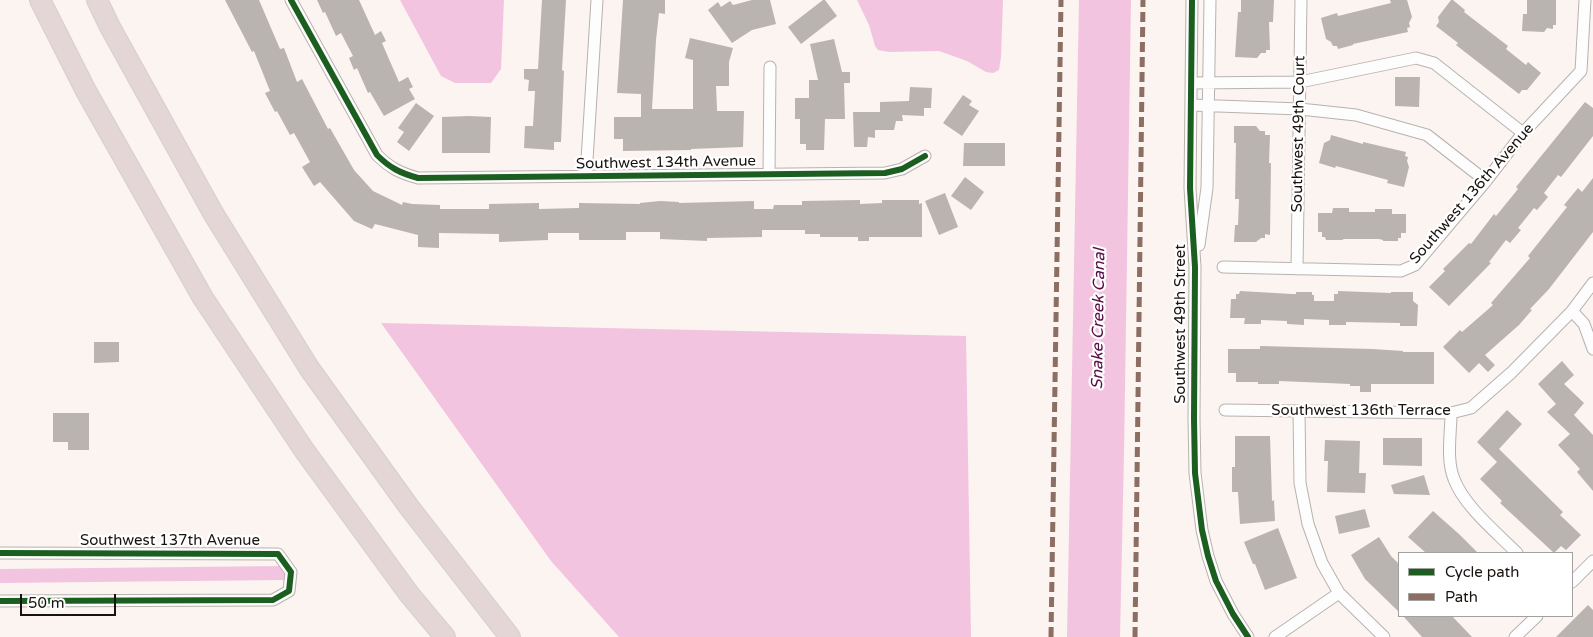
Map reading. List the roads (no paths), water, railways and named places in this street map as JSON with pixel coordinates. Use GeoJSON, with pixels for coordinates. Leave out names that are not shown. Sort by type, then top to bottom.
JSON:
{"type":"FeatureCollection","features":[{"type":"Feature","properties":{"kind":"highway"},"geometry":{"type":"LineString","coordinates":[[40,0],[86,91],[203,298],[304,450],[409,594],[445,637]]}},
{"type":"Feature","properties":{"kind":"highway"},"geometry":{"type":"LineString","coordinates":[[97,0],[213,213],[309,368],[409,507],[510,637]]}},
{"type":"Feature","properties":{"kind":"street","name":"Southwest 134th Avenue"},"geometry":{"type":"LineString","coordinates":[[291,0],[377,155],[388,166],[403,174],[418,178],[885,173],[902,169],[925,156]]}},
{"type":"Feature","properties":{"kind":"street"},"geometry":{"type":"LineString","coordinates":[[586,176],[597,0]]}},
{"type":"Feature","properties":{"kind":"street","name":"Southwest 49th Street"},"geometry":{"type":"LineString","coordinates":[[1192,0],[1190,188],[1195,267],[1195,473],[1202,530],[1216,581],[1233,614],[1248,637]]}},
{"type":"Feature","properties":{"kind":"street","name":"Southwest 49th Street"},"geometry":{"type":"LineString","coordinates":[[1195,267],[1207,188],[1210,0]]}},
{"type":"Feature","properties":{"kind":"street","name":"Southwest 49th Court"},"geometry":{"type":"LineString","coordinates":[[1297,268],[1300,0]]}},
{"type":"Feature","properties":{"kind":"street"},"geometry":{"type":"LineString","coordinates":[[1586,0],[1587,71]]}},
{"type":"Feature","properties":{"kind":"street"},"geometry":{"type":"LineString","coordinates":[[1192,83],[1300,82],[1416,58],[1434,63],[1523,133]]}},
{"type":"Feature","properties":{"kind":"street"},"geometry":{"type":"LineString","coordinates":[[769,174],[770,67]]}},
{"type":"Feature","properties":{"kind":"street","name":"Southwest 136th Avenue"},"geometry":{"type":"LineString","coordinates":[[1223,267],[1401,271],[1415,265],[1486,181],[1523,133],[1587,71]]}},
{"type":"Feature","properties":{"kind":"street"},"geometry":{"type":"LineString","coordinates":[[1191,104],[1300,109],[1356,115],[1427,135],[1486,181]]}},
{"type":"Feature","properties":{"kind":"street","name":"Southwest 136th Terrace"},"geometry":{"type":"LineString","coordinates":[[1225,410],[1451,413],[1471,408],[1511,373],[1572,311],[1593,283]]}},
{"type":"Feature","properties":{"kind":"street"},"geometry":{"type":"LineString","coordinates":[[1572,311],[1584,324],[1593,349]]}},
{"type":"Feature","properties":{"kind":"street"},"geometry":{"type":"LineString","coordinates":[[1299,411],[1300,483],[1308,524],[1322,563],[1339,593],[1384,637]]}},
{"type":"Feature","properties":{"kind":"street"},"geometry":{"type":"LineString","coordinates":[[1451,413],[1450,457],[1454,478],[1465,500],[1516,552]]}},
{"type":"Feature","properties":{"kind":"street","name":"Southwest 137th Avenue"},"geometry":{"type":"LineString","coordinates":[[0,554],[278,554],[291,572],[289,591],[273,600],[0,601]]}},
{"type":"Feature","properties":{"kind":"street"},"geometry":{"type":"LineString","coordinates":[[1573,581],[1593,561]]}},
{"type":"Feature","properties":{"kind":"street"},"geometry":{"type":"LineString","coordinates":[[1275,637],[1339,593]]}},
{"type":"Feature","properties":{"kind":"street"},"geometry":{"type":"LineString","coordinates":[[1515,637],[1536,617]]}},
{"type":"Feature","properties":{"kind":"water"},"geometry":{"type":"Polygon","coordinates":[[[400,0],[504,0],[501,69],[491,83],[455,83],[441,76],[400,0]]]}},
{"type":"Feature","properties":{"kind":"water"},"geometry":{"type":"Polygon","coordinates":[[[857,0],[1003,0],[999,70],[993,73],[986,72],[967,61],[939,51],[889,52],[878,50],[857,0]]]}},
{"type":"Feature","properties":{"kind":"water","name":"Snake Creek Canal"},"geometry":{"type":"Polygon","coordinates":[[[1079,0],[1131,0],[1120,637],[1067,637],[1079,0]]]}},
{"type":"Feature","properties":{"kind":"water"},"geometry":{"type":"Polygon","coordinates":[[[381,323],[966,336],[971,637],[619,637],[551,561],[381,323]]]}},
{"type":"Feature","properties":{"kind":"waterway"},"geometry":{"type":"LineString","coordinates":[[0,576],[283,573]]}}]}
